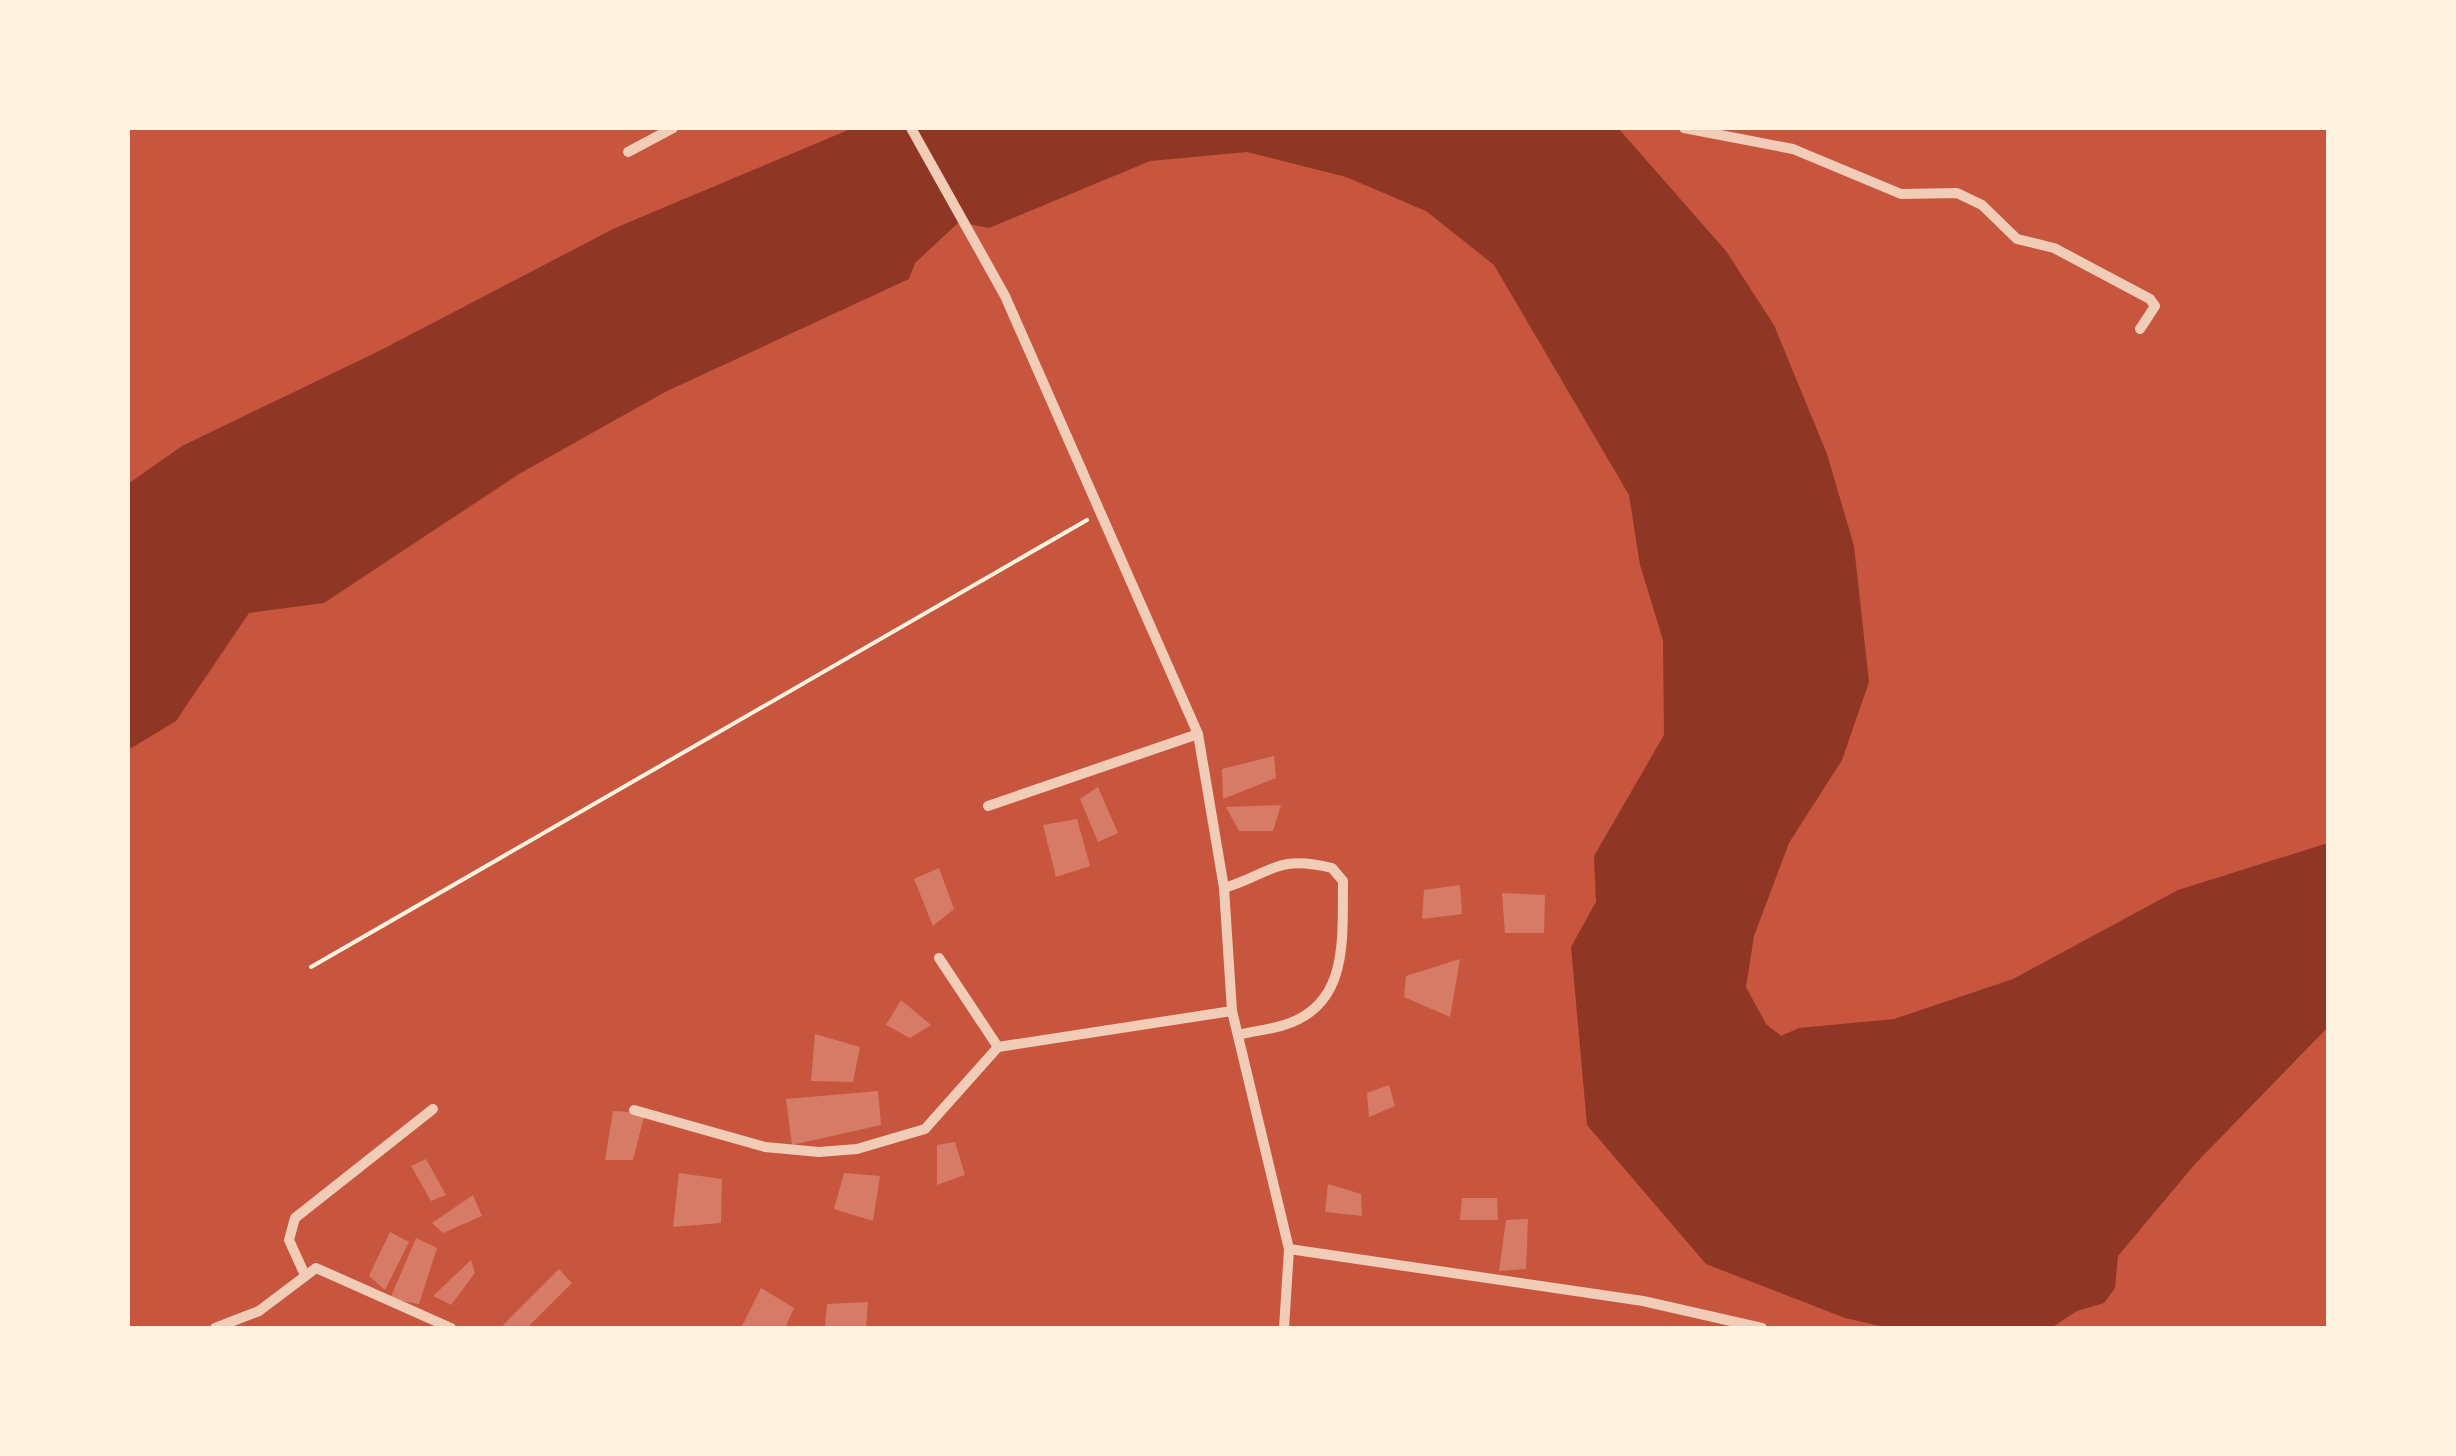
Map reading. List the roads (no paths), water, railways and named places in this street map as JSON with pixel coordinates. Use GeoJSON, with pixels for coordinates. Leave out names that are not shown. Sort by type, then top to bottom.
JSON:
{"type":"FeatureCollection","features":[{"type":"Feature","properties":{"kind":"street"},"geometry":{"type":"LineString","coordinates":[[628,152],[674,128]]}},
{"type":"Feature","properties":{"kind":"street"},"geometry":{"type":"LineString","coordinates":[[912,128],[1005,296],[1198,734],[1224,888],[1232,1010],[1288,1249],[1284,1328]]}},
{"type":"Feature","properties":{"kind":"street"},"geometry":{"type":"LineString","coordinates":[[1684,128],[1794,149],[1901,194],[1935,190],[1969,197],[2017,239],[2054,248],[2150,299],[2155,306],[2140,330]]}},
{"type":"Feature","properties":{"kind":"street"},"geometry":{"type":"LineString","coordinates":[[988,806],[1198,734]]}},
{"type":"Feature","properties":{"kind":"street"},"geometry":{"type":"LineString","coordinates":[[1224,888],[1264,868],[1294,863],[1332,868],[1343,881],[1340,964],[1330,995],[1293,1022],[1238,1035]]}},
{"type":"Feature","properties":{"kind":"street"},"geometry":{"type":"LineString","coordinates":[[939,958],[998,1048]]}},
{"type":"Feature","properties":{"kind":"street"},"geometry":{"type":"LineString","coordinates":[[634,1110],[765,1147],[819,1152],[857,1149],[925,1129],[998,1048],[1232,1010]]}},
{"type":"Feature","properties":{"kind":"street"},"geometry":{"type":"LineString","coordinates":[[304,1272],[288,1240],[295,1218],[433,1110]]}},
{"type":"Feature","properties":{"kind":"street"},"geometry":{"type":"LineString","coordinates":[[1288,1249],[1643,1301],[1762,1328]]}},
{"type":"Feature","properties":{"kind":"street"},"geometry":{"type":"LineString","coordinates":[[215,1328],[259,1311],[304,1272],[316,1268],[329,1270],[451,1328]]}}]}
